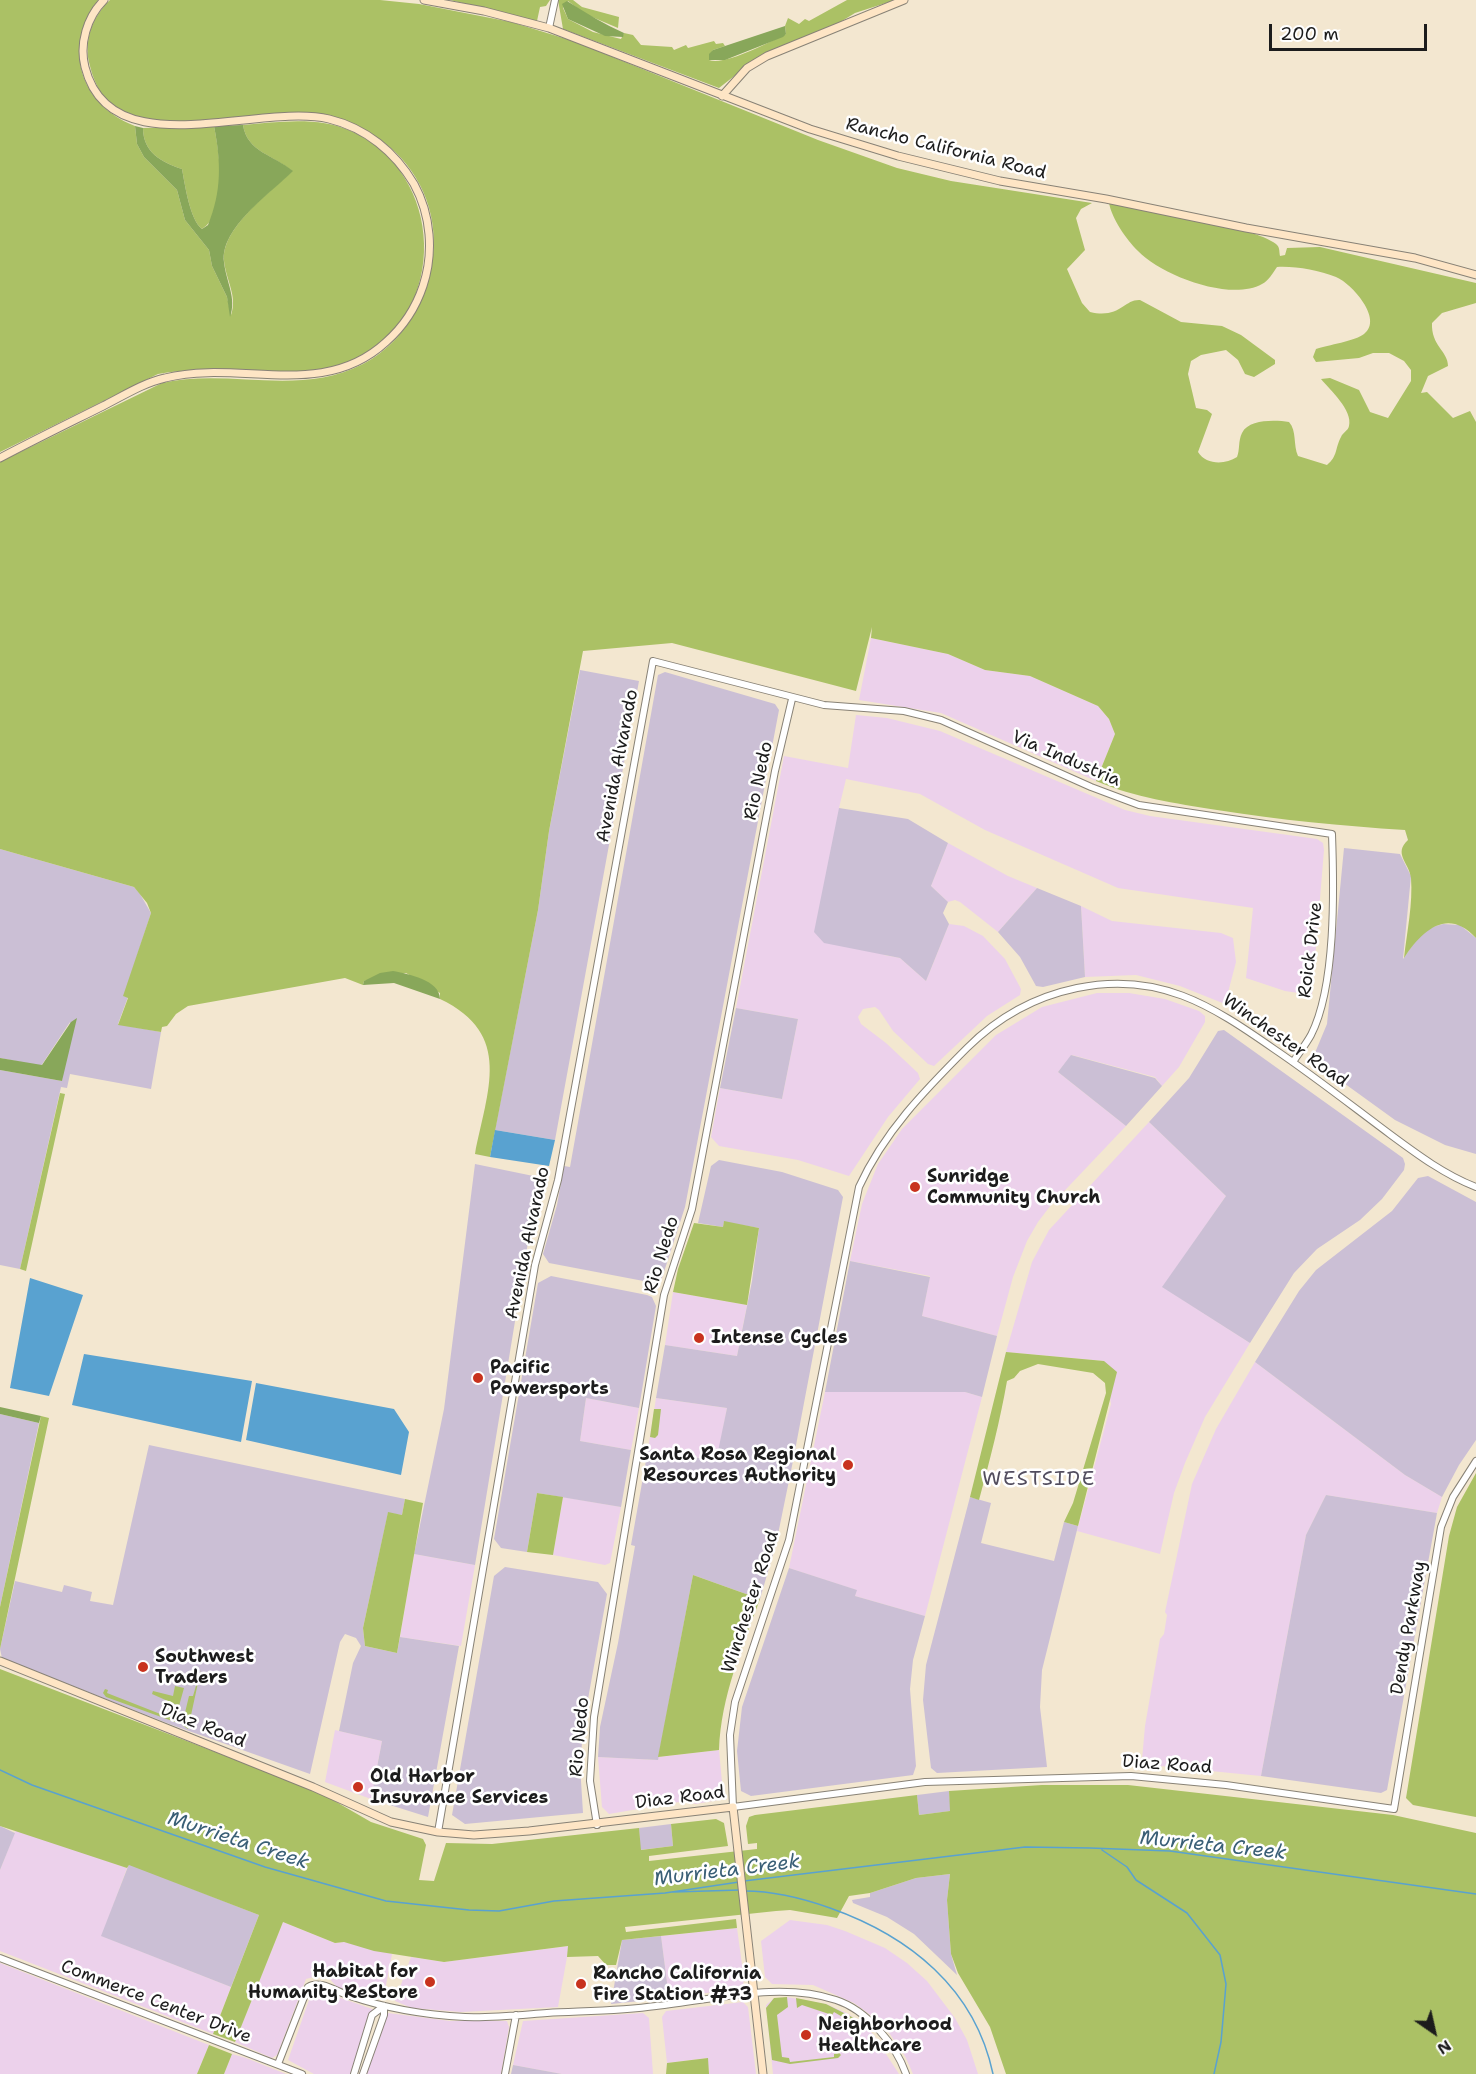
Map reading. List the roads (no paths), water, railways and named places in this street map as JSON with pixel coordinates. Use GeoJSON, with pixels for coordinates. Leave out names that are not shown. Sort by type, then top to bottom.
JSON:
{"type":"FeatureCollection","features":[{"type":"Feature","properties":{"kind":"main road"},"geometry":{"type":"LineString","coordinates":[[0,458],[162,378],[199,373],[305,376],[327,374],[352,364],[384,345],[404,322],[419,297],[427,268],[428,227],[417,189],[388,151],[357,129],[331,119],[302,117],[150,125],[124,117],[106,105],[94,89],[83,59],[88,24],[104,0]]}},
{"type":"Feature","properties":{"kind":"main road","name":"Rancho California Road"},"geometry":{"type":"LineString","coordinates":[[424,0],[484,11],[549,28],[722,96],[850,141],[965,173],[1246,228],[1416,258],[1476,275]]}},
{"type":"Feature","properties":{"kind":"main road"},"geometry":{"type":"LineString","coordinates":[[722,96],[747,68],[766,56],[904,0]]}},
{"type":"Feature","properties":{"kind":"main road","name":"Diaz Road"},"geometry":{"type":"LineString","coordinates":[[0,1661],[313,1787],[391,1822],[438,1832],[474,1835],[597,1825],[733,1806]]}},
{"type":"Feature","properties":{"kind":"main road","name":"Winchester Road"},"geometry":{"type":"LineString","coordinates":[[733,1806],[763,2074]]}},
{"type":"Feature","properties":{"kind":"street"},"geometry":{"type":"LineString","coordinates":[[549,28],[555,0]]}},
{"type":"Feature","properties":{"kind":"street","name":"Via Industria"},"geometry":{"type":"LineString","coordinates":[[653,662],[792,699],[824,705],[904,711],[941,720],[1091,787],[1139,805],[1332,834]]}},
{"type":"Feature","properties":{"kind":"street","name":"Avenida Alvarado"},"geometry":{"type":"LineString","coordinates":[[438,1832],[535,1265],[558,1176],[653,662]]}},
{"type":"Feature","properties":{"kind":"street","name":"Rio Nedo"},"geometry":{"type":"LineString","coordinates":[[597,1825],[590,1781],[592,1737],[664,1295],[693,1209],[775,771],[792,699]]}},
{"type":"Feature","properties":{"kind":"street","name":"Roick Drive"},"geometry":{"type":"LineString","coordinates":[[1293,1062],[1310,1035],[1324,990],[1333,893],[1332,834]]}},
{"type":"Feature","properties":{"kind":"street","name":"Winchester Road"},"geometry":{"type":"LineString","coordinates":[[733,1806],[730,1735],[735,1702],[789,1540],[859,1187],[893,1127],[984,1031],[1034,1000],[1084,987],[1131,985],[1189,997],[1221,1012],[1423,1158],[1476,1187]]}},
{"type":"Feature","properties":{"kind":"street","name":"Dendy Parkway"},"geometry":{"type":"LineString","coordinates":[[1394,1809],[1441,1527],[1453,1497],[1476,1461]]}},
{"type":"Feature","properties":{"kind":"street","name":"Diaz Road"},"geometry":{"type":"LineString","coordinates":[[733,1806],[925,1782],[1131,1776],[1226,1785],[1394,1809]]}},
{"type":"Feature","properties":{"kind":"street","name":"Commerce Center Drive"},"geometry":{"type":"LineString","coordinates":[[0,1958],[302,2074]]}},
{"type":"Feature","properties":{"kind":"street"},"geometry":{"type":"LineString","coordinates":[[278,2064],[308,1987],[313,1984],[384,2006],[440,2016],[516,2015],[653,2007],[753,1994],[796,1992],[840,2001],[868,2020],[902,2060],[906,2074]]}},
{"type":"Feature","properties":{"kind":"street"},"geometry":{"type":"LineString","coordinates":[[354,2074],[372,2015],[384,2006]]}},
{"type":"Feature","properties":{"kind":"street"},"geometry":{"type":"LineString","coordinates":[[363,2074],[384,2015],[384,2006]]}},
{"type":"Feature","properties":{"kind":"street"},"geometry":{"type":"LineString","coordinates":[[505,2074],[516,2015]]}},
{"type":"Feature","properties":{"kind":"water"},"geometry":{"type":"Polygon","coordinates":[[[495,1130],[555,1140],[549,1166],[490,1157],[495,1130]]]}},
{"type":"Feature","properties":{"kind":"water"},"geometry":{"type":"Polygon","coordinates":[[[30,1278],[83,1295],[49,1396],[10,1388],[30,1278]]]}},
{"type":"Feature","properties":{"kind":"water"},"geometry":{"type":"Polygon","coordinates":[[[84,1354],[252,1381],[241,1442],[72,1405],[84,1354]]]}},
{"type":"Feature","properties":{"kind":"water"},"geometry":{"type":"Polygon","coordinates":[[[256,1383],[394,1409],[409,1432],[401,1475],[246,1440],[256,1383]]]}},
{"type":"Feature","properties":{"kind":"waterway","name":"Murrieta Creek"},"geometry":{"type":"LineString","coordinates":[[0,1770],[32,1785],[265,1867],[386,1901],[499,1911],[554,1901],[665,1893],[739,1882]]}},
{"type":"Feature","properties":{"kind":"waterway","name":"Murrieta Creek"},"geometry":{"type":"LineString","coordinates":[[744,1881],[1025,1847],[1090,1848],[1170,1851],[1476,1894]]}},
{"type":"Feature","properties":{"kind":"waterway"},"geometry":{"type":"LineString","coordinates":[[1102,1850],[1127,1867],[1136,1880],[1187,1913],[1220,1955],[1226,1984],[1221,2042],[1214,2074]]}},
{"type":"Feature","properties":{"kind":"waterway","name":"Murrieta Creek"},"geometry":{"type":"LineString","coordinates":[[673,1892],[740,1890]]}},
{"type":"Feature","properties":{"kind":"waterway"},"geometry":{"type":"LineString","coordinates":[[745,1891],[788,1896],[830,1908],[859,1920],[912,1950],[954,1991],[971,2016],[984,2043],[993,2074]]}},
{"type":"Feature","properties":{"kind":"place","name":"Sunridge Community Church"},"geometry":{"type":"Point","coordinates":[915,1187]}},
{"type":"Feature","properties":{"kind":"place","name":"Intense Cycles"},"geometry":{"type":"Point","coordinates":[699,1338]}},
{"type":"Feature","properties":{"kind":"place","name":"Pacific Powersports"},"geometry":{"type":"Point","coordinates":[478,1378]}},
{"type":"Feature","properties":{"kind":"place","name":"Santa Rosa Regional Resources Authority"},"geometry":{"type":"Point","coordinates":[848,1465]}},
{"type":"Feature","properties":{"kind":"place","name":"Southwest Traders"},"geometry":{"type":"Point","coordinates":[143,1667]}},
{"type":"Feature","properties":{"kind":"place","name":"Old Harbor Insurance Services"},"geometry":{"type":"Point","coordinates":[358,1787]}},
{"type":"Feature","properties":{"kind":"place","name":"Habitat for Humanity ReStore"},"geometry":{"type":"Point","coordinates":[430,1982]}},
{"type":"Feature","properties":{"kind":"place","name":"Rancho California Fire Station #73"},"geometry":{"type":"Point","coordinates":[581,1984]}},
{"type":"Feature","properties":{"kind":"place","name":"Neighborhood Healthcare"},"geometry":{"type":"Point","coordinates":[806,2035]}},
{"type":"Feature","properties":{"kind":"district","name":"WESTSIDE"},"geometry":{"type":"Point","coordinates":[1039,1480]}}]}
